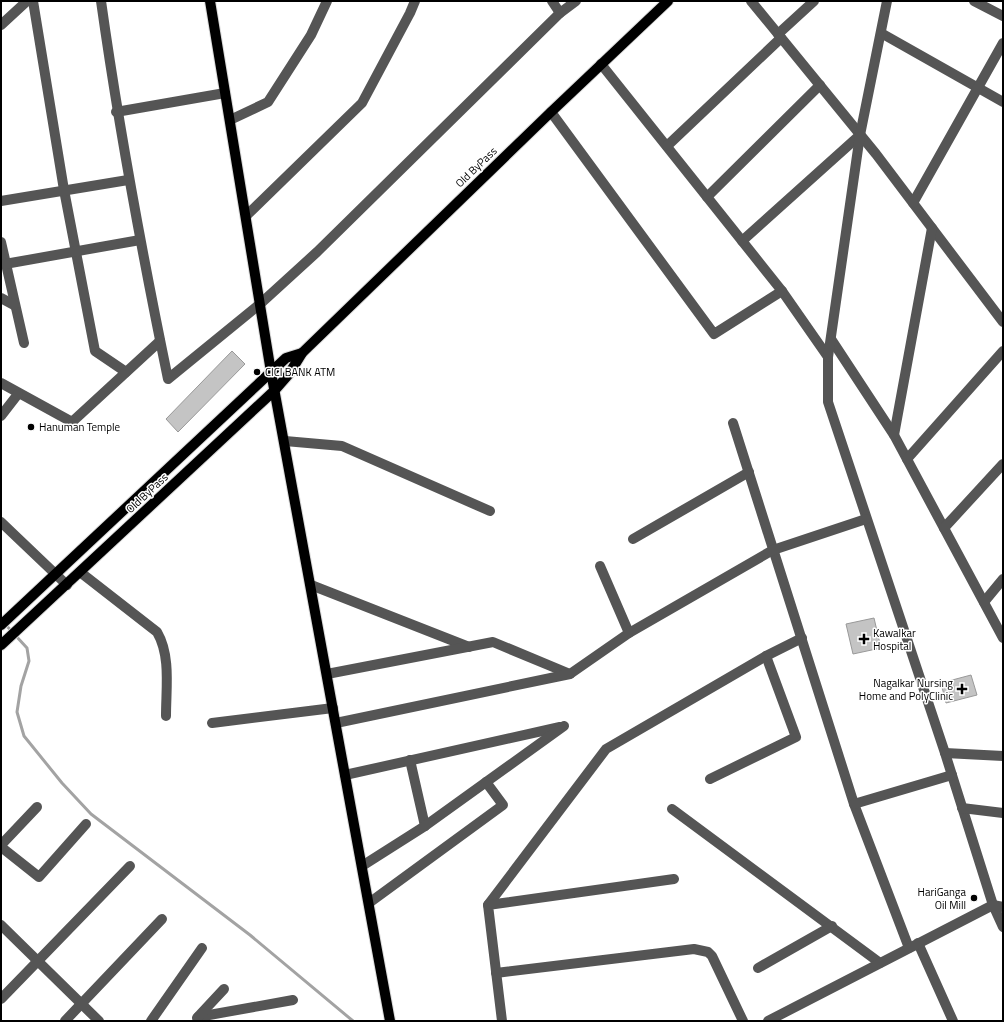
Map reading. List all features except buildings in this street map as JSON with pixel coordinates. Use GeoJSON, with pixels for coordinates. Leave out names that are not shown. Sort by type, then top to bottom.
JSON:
{"type":"FeatureCollection","features":[{"type":"Feature","properties":{"kind":"main road"},"geometry":{"type":"LineString","coordinates":[[210,1],[271,372],[390,1021]]}},
{"type":"Feature","properties":{"kind":"main road","name":"Old ByPass"},"geometry":{"type":"LineString","coordinates":[[1,645],[275,390],[289,374],[302,353],[668,1]]}},
{"type":"Feature","properties":{"kind":"main road","name":"Old ByPass"},"geometry":{"type":"LineString","coordinates":[[1,625],[286,358],[302,353]]}},
{"type":"Feature","properties":{"kind":"street"},"geometry":{"type":"LineString","coordinates":[[1,25],[27,1]]}},
{"type":"Feature","properties":{"kind":"street"},"geometry":{"type":"LineString","coordinates":[[33,1],[64,190],[95,351],[126,372]]}},
{"type":"Feature","properties":{"kind":"street"},"geometry":{"type":"LineString","coordinates":[[101,1],[116,112],[128,180],[168,379],[260,304],[316,252],[560,13],[576,1]]}},
{"type":"Feature","properties":{"kind":"street"},"geometry":{"type":"LineString","coordinates":[[230,120],[268,102],[311,35],[327,1]]}},
{"type":"Feature","properties":{"kind":"street"},"geometry":{"type":"LineString","coordinates":[[246,216],[362,103],[415,1]]}},
{"type":"Feature","properties":{"kind":"street"},"geometry":{"type":"LineString","coordinates":[[552,1],[560,13]]}},
{"type":"Feature","properties":{"kind":"street"},"geometry":{"type":"LineString","coordinates":[[751,1],[860,135],[1003,322]]}},
{"type":"Feature","properties":{"kind":"street"},"geometry":{"type":"LineString","coordinates":[[666,146],[780,36],[814,1]]}},
{"type":"Feature","properties":{"kind":"street"},"geometry":{"type":"LineString","coordinates":[[887,1],[860,135],[828,357],[828,402],[962,808],[998,906],[1003,927]]}},
{"type":"Feature","properties":{"kind":"street"},"geometry":{"type":"LineString","coordinates":[[980,2],[1003,16]]}},
{"type":"Feature","properties":{"kind":"street"},"geometry":{"type":"LineString","coordinates":[[881,33],[1003,102]]}},
{"type":"Feature","properties":{"kind":"street"},"geometry":{"type":"LineString","coordinates":[[913,203],[1003,43]]}},
{"type":"Feature","properties":{"kind":"street"},"geometry":{"type":"LineString","coordinates":[[601,64],[782,291],[828,357]]}},
{"type":"Feature","properties":{"kind":"street"},"geometry":{"type":"LineString","coordinates":[[707,197],[820,85]]}},
{"type":"Feature","properties":{"kind":"street"},"geometry":{"type":"LineString","coordinates":[[116,112],[225,93]]}},
{"type":"Feature","properties":{"kind":"street"},"geometry":{"type":"LineString","coordinates":[[551,112],[714,334],[782,291]]}},
{"type":"Feature","properties":{"kind":"street"},"geometry":{"type":"LineString","coordinates":[[742,241],[860,135]]}},
{"type":"Feature","properties":{"kind":"street"},"geometry":{"type":"LineString","coordinates":[[1,201],[128,180]]}},
{"type":"Feature","properties":{"kind":"street"},"geometry":{"type":"LineString","coordinates":[[894,435],[932,228]]}},
{"type":"Feature","properties":{"kind":"street"},"geometry":{"type":"LineString","coordinates":[[6,264],[140,240]]}},
{"type":"Feature","properties":{"kind":"street"},"geometry":{"type":"LineString","coordinates":[[1,242],[14,305],[24,343]]}},
{"type":"Feature","properties":{"kind":"street"},"geometry":{"type":"LineString","coordinates":[[1,298],[14,305]]}},
{"type":"Feature","properties":{"kind":"street"},"geometry":{"type":"LineString","coordinates":[[831,339],[894,435],[1003,638]]}},
{"type":"Feature","properties":{"kind":"street"},"geometry":{"type":"LineString","coordinates":[[1,383],[18,394],[72,422],[160,341]]}},
{"type":"Feature","properties":{"kind":"street"},"geometry":{"type":"LineString","coordinates":[[907,459],[1003,351]]}},
{"type":"Feature","properties":{"kind":"street"},"geometry":{"type":"LineString","coordinates":[[1,416],[18,394]]}},
{"type":"Feature","properties":{"kind":"street"},"geometry":{"type":"LineString","coordinates":[[733,423],[854,804],[908,948]]}},
{"type":"Feature","properties":{"kind":"street"},"geometry":{"type":"LineString","coordinates":[[284,441],[342,446],[490,511]]}},
{"type":"Feature","properties":{"kind":"street"},"geometry":{"type":"LineString","coordinates":[[944,528],[1003,464]]}},
{"type":"Feature","properties":{"kind":"street"},"geometry":{"type":"LineString","coordinates":[[633,539],[749,472]]}},
{"type":"Feature","properties":{"kind":"street"},"geometry":{"type":"LineString","coordinates":[[336,723],[570,674],[629,633],[773,550],[866,519]]}},
{"type":"Feature","properties":{"kind":"street"},"geometry":{"type":"LineString","coordinates":[[1,522],[67,585]]}},
{"type":"Feature","properties":{"kind":"street"},"geometry":{"type":"LineString","coordinates":[[600,566],[629,633]]}},
{"type":"Feature","properties":{"kind":"street"},"geometry":{"type":"LineString","coordinates":[[80,572],[149,624],[160,636],[166,653],[166,716]]}},
{"type":"Feature","properties":{"kind":"street"},"geometry":{"type":"LineString","coordinates":[[984,602],[1003,579]]}},
{"type":"Feature","properties":{"kind":"street"},"geometry":{"type":"LineString","coordinates":[[311,585],[470,647]]}},
{"type":"Feature","properties":{"kind":"street"},"geometry":{"type":"LineString","coordinates":[[502,1021],[488,905],[606,749],[766,656],[802,638]]}},
{"type":"Feature","properties":{"kind":"street"},"geometry":{"type":"LineString","coordinates":[[327,674],[493,642],[570,674]]}},
{"type":"Feature","properties":{"kind":"street"},"geometry":{"type":"LineString","coordinates":[[710,778],[796,737],[766,656]]}},
{"type":"Feature","properties":{"kind":"street"},"geometry":{"type":"LineString","coordinates":[[212,723],[333,708]]}},
{"type":"Feature","properties":{"kind":"street"},"geometry":{"type":"LineString","coordinates":[[345,774],[564,726],[425,826],[362,866]]}},
{"type":"Feature","properties":{"kind":"street"},"geometry":{"type":"LineString","coordinates":[[945,753],[1003,756]]}},
{"type":"Feature","properties":{"kind":"street"},"geometry":{"type":"LineString","coordinates":[[410,760],[425,826]]}},
{"type":"Feature","properties":{"kind":"street"},"geometry":{"type":"LineString","coordinates":[[854,804],[952,775]]}},
{"type":"Feature","properties":{"kind":"street"},"geometry":{"type":"LineString","coordinates":[[369,903],[503,805],[486,782]]}},
{"type":"Feature","properties":{"kind":"street"},"geometry":{"type":"LineString","coordinates":[[37,807],[1,846],[39,877],[86,824]]}},
{"type":"Feature","properties":{"kind":"street"},"geometry":{"type":"LineString","coordinates":[[962,808],[1003,813]]}},
{"type":"Feature","properties":{"kind":"street"},"geometry":{"type":"LineString","coordinates":[[672,809],[880,963]]}},
{"type":"Feature","properties":{"kind":"street"},"geometry":{"type":"LineString","coordinates":[[1,999],[130,866]]}},
{"type":"Feature","properties":{"kind":"street"},"geometry":{"type":"LineString","coordinates":[[488,905],[674,879]]}},
{"type":"Feature","properties":{"kind":"street"},"geometry":{"type":"LineString","coordinates":[[768,1021],[908,948],[998,906]]}},
{"type":"Feature","properties":{"kind":"street"},"geometry":{"type":"LineString","coordinates":[[65,1021],[162,919]]}},
{"type":"Feature","properties":{"kind":"street"},"geometry":{"type":"LineString","coordinates":[[1,925],[100,1021]]}},
{"type":"Feature","properties":{"kind":"street"},"geometry":{"type":"LineString","coordinates":[[758,968],[832,926]]}},
{"type":"Feature","properties":{"kind":"street"},"geometry":{"type":"LineString","coordinates":[[918,944],[953,1021]]}},
{"type":"Feature","properties":{"kind":"street"},"geometry":{"type":"LineString","coordinates":[[151,1021],[202,948]]}},
{"type":"Feature","properties":{"kind":"street"},"geometry":{"type":"LineString","coordinates":[[496,973],[694,949],[702,950],[712,956],[743,1021]]}},
{"type":"Feature","properties":{"kind":"street"},"geometry":{"type":"LineString","coordinates":[[196,1019],[224,989]]}},
{"type":"Feature","properties":{"kind":"street"},"geometry":{"type":"LineString","coordinates":[[196,1019],[292,1000]]}},
{"type":"Feature","properties":{"kind":"waterway"},"geometry":{"type":"LineString","coordinates":[[5,624],[27,648],[29,661],[21,686],[17,712],[24,736],[62,783],[91,814],[250,935],[353,1021]]}},
{"type":"Feature","properties":{"kind":"place","name":"CICI BANK ATM"},"geometry":{"type":"Point","coordinates":[257,372]}},
{"type":"Feature","properties":{"kind":"place","name":"Hanuman Temple"},"geometry":{"type":"Point","coordinates":[31,427]}},
{"type":"Feature","properties":{"kind":"place","name":"Kawalkar Hospital"},"geometry":{"type":"Point","coordinates":[864,639]}},
{"type":"Feature","properties":{"kind":"place","name":"Nagalkar Nursing Home and PolyClinic"},"geometry":{"type":"Point","coordinates":[962,689]}},
{"type":"Feature","properties":{"kind":"place","name":"HariGanga Oil Mill"},"geometry":{"type":"Point","coordinates":[974,898]}}]}
